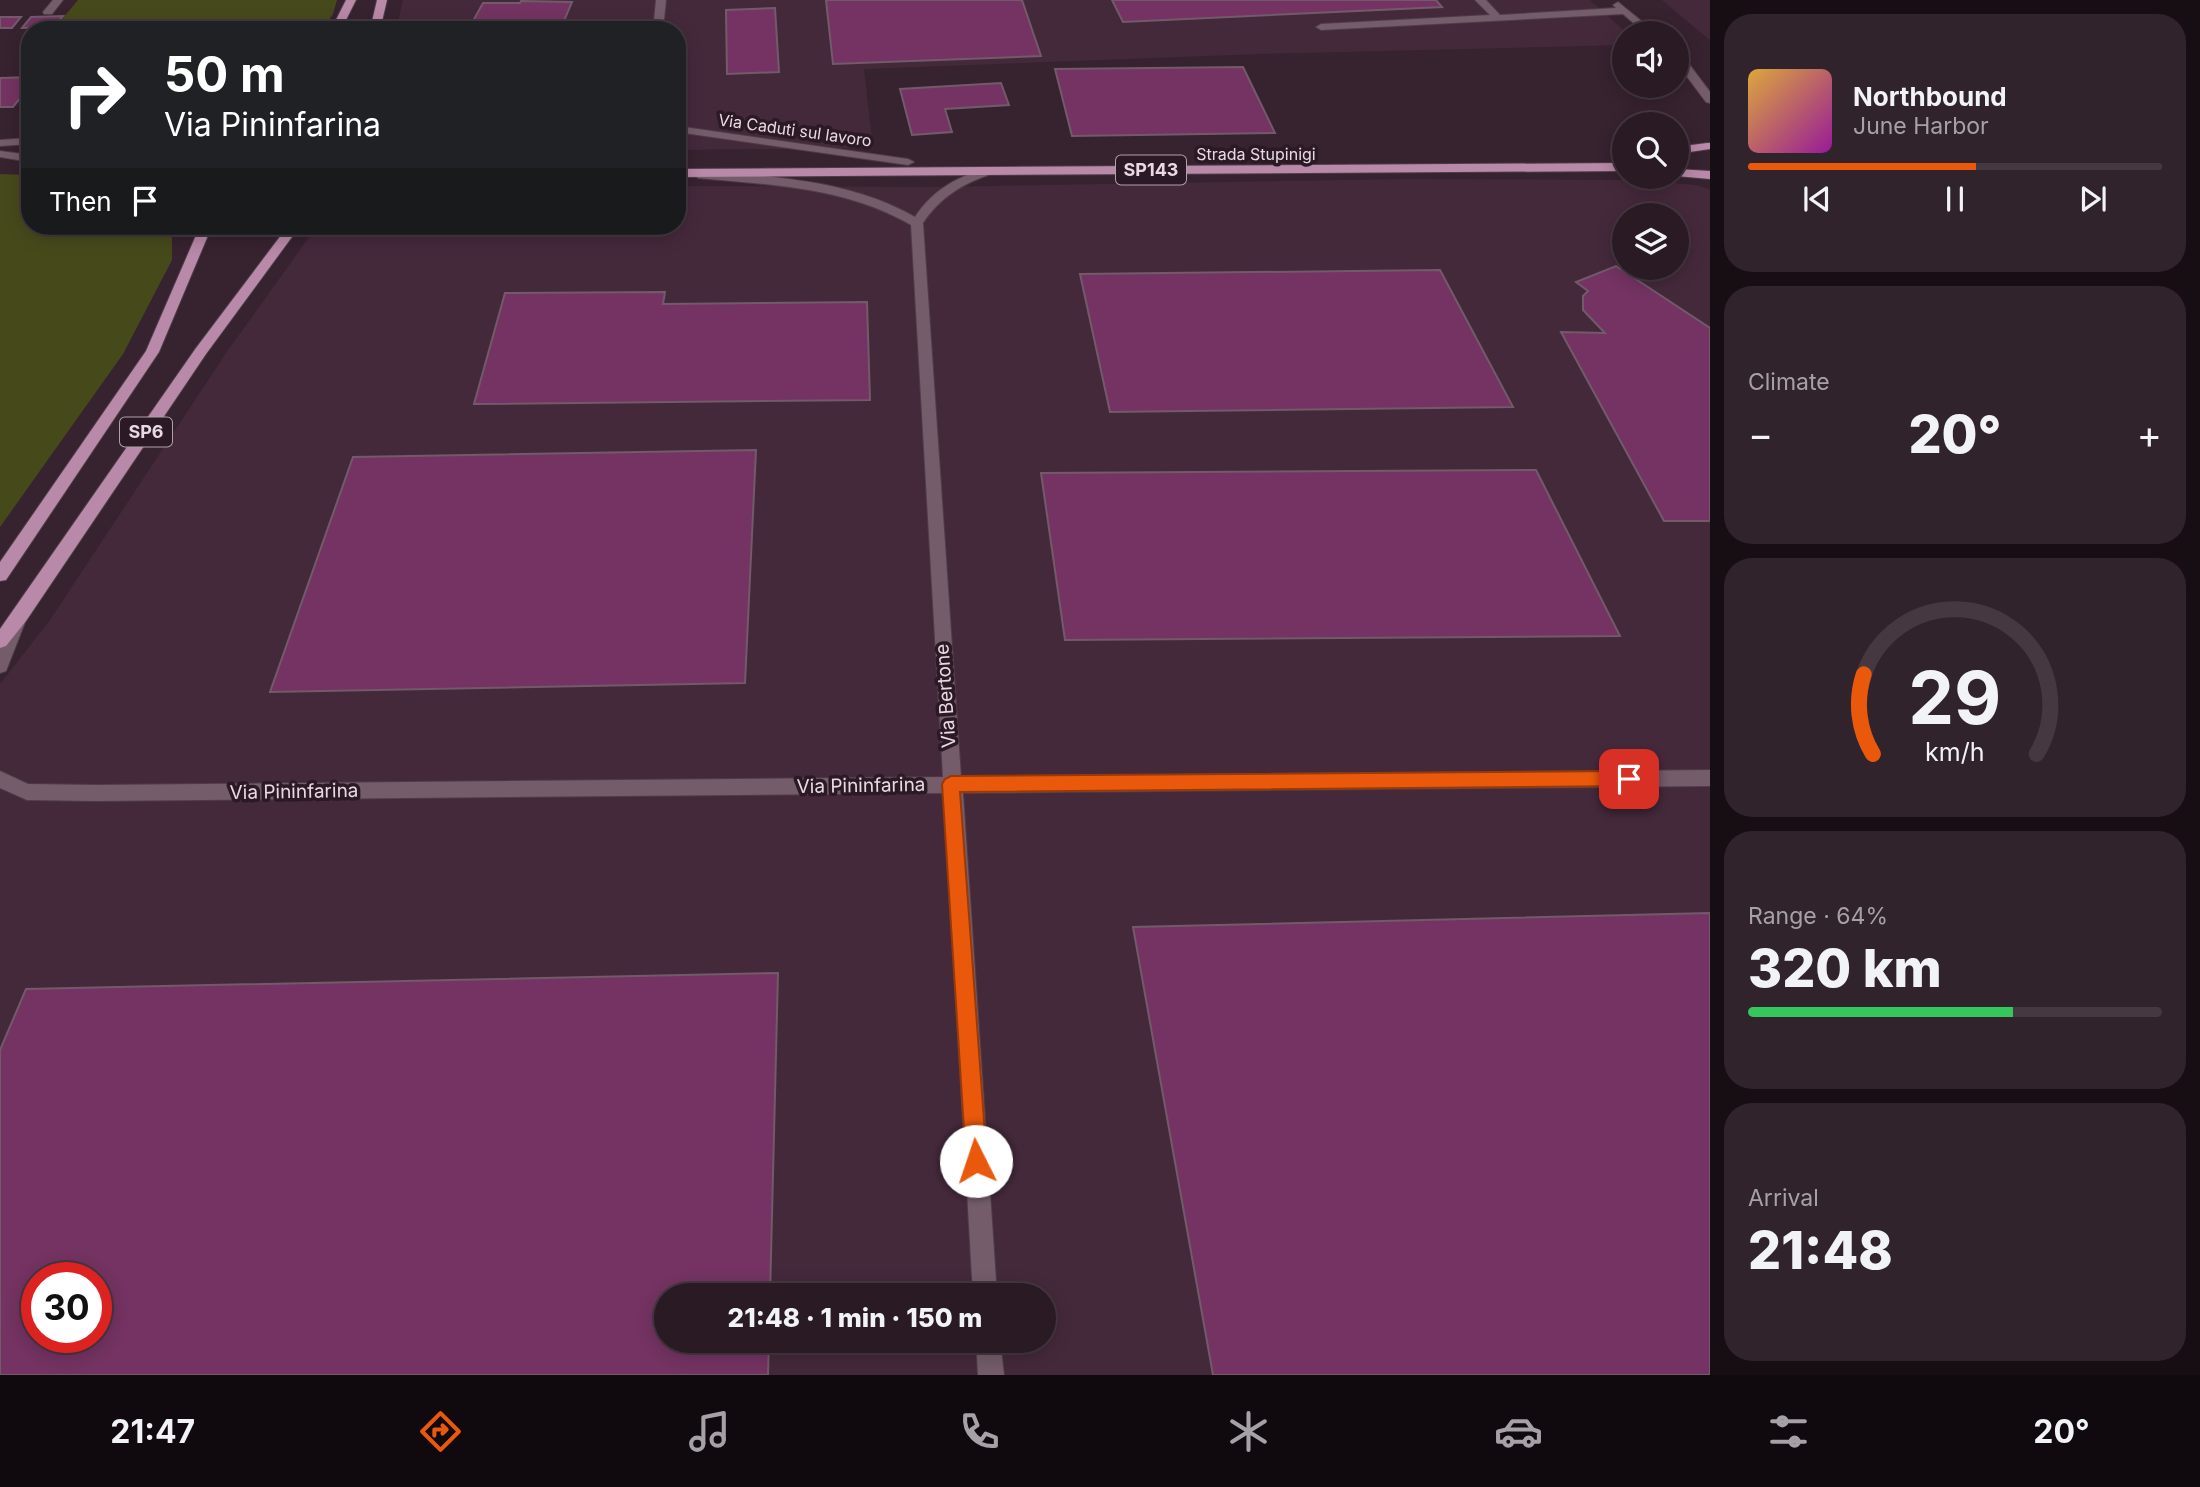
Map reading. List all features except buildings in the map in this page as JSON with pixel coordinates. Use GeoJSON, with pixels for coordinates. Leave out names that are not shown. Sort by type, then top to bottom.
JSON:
{"type":"FeatureCollection","features":[{"type":"Feature","properties":{"kind":"main road"},"geometry":{"type":"LineString","coordinates":[[340,21],[351,0]]}},
{"type":"Feature","properties":{"kind":"main road"},"geometry":{"type":"LineString","coordinates":[[377,21],[382,0]]}},
{"type":"Feature","properties":{"kind":"main road"},"geometry":{"type":"LineString","coordinates":[[1689,149],[1709,145]]}},
{"type":"Feature","properties":{"kind":"main road","name":"Strada Stupinigi"},"geometry":{"type":"LineString","coordinates":[[686,169],[908,162],[1612,158]]}},
{"type":"Feature","properties":{"kind":"main road","name":"Strada Stupinigi"},"geometry":{"type":"LineString","coordinates":[[686,169],[990,171],[1612,167]]}},
{"type":"Feature","properties":{"kind":"main road"},"geometry":{"type":"LineString","coordinates":[[1689,173],[1710,175]]}},
{"type":"Feature","properties":{"kind":"main road","name":"SP6"},"geometry":{"type":"LineString","coordinates":[[0,575],[152,352],[202,235]]}},
{"type":"Feature","properties":{"kind":"main road","name":"SP6"},"geometry":{"type":"LineString","coordinates":[[0,641],[20,616],[201,351],[288,235]]}},
{"type":"Feature","properties":{"kind":"street"},"geometry":{"type":"LineString","coordinates":[[48,12],[58,0]]}},
{"type":"Feature","properties":{"kind":"street"},"geometry":{"type":"LineString","coordinates":[[659,21],[661,0]]}},
{"type":"Feature","properties":{"kind":"street"},"geometry":{"type":"LineString","coordinates":[[1480,0],[1497,17]]}},
{"type":"Feature","properties":{"kind":"street"},"geometry":{"type":"LineString","coordinates":[[1569,0],[1584,14]]}},
{"type":"Feature","properties":{"kind":"street"},"geometry":{"type":"LineString","coordinates":[[1612,0],[1637,21]]}},
{"type":"Feature","properties":{"kind":"street"},"geometry":{"type":"LineString","coordinates":[[1321,27],[1625,11]]}},
{"type":"Feature","properties":{"kind":"street"},"geometry":{"type":"LineString","coordinates":[[1689,64],[1710,76]]}},
{"type":"Feature","properties":{"kind":"street"},"geometry":{"type":"LineString","coordinates":[[1689,72],[1710,100]]}},
{"type":"Feature","properties":{"kind":"street","name":"Via Caduti sul lavoro"},"geometry":{"type":"LineString","coordinates":[[686,130],[908,162]]}},
{"type":"Feature","properties":{"kind":"street"},"geometry":{"type":"LineString","coordinates":[[0,143],[21,142]]}},
{"type":"Feature","properties":{"kind":"street"},"geometry":{"type":"LineString","coordinates":[[0,154],[21,158]]}},
{"type":"Feature","properties":{"kind":"street"},"geometry":{"type":"LineString","coordinates":[[686,170],[853,192],[883,203],[917,223],[933,199],[958,183],[990,171]]}},
{"type":"Feature","properties":{"kind":"street","name":"Via Bertone"},"geometry":{"type":"LineString","coordinates":[[917,223],[984,1283]]}},
{"type":"Feature","properties":{"kind":"street"},"geometry":{"type":"LineString","coordinates":[[0,666],[20,616]]}},
{"type":"Feature","properties":{"kind":"street","name":"Via Pininfarina"},"geometry":{"type":"LineString","coordinates":[[0,779],[27,792],[96,793],[1710,778]]}},
{"type":"Feature","properties":{"kind":"street"},"geometry":{"type":"LineString","coordinates":[[989,1353],[991,1375]]}},
{"type":"Feature","properties":{"kind":"shaded area"},"geometry":{"type":"Polygon","coordinates":[[[403,0],[1590,0],[1614,21],[1612,45],[1259,54],[864,69],[873,148],[686,150],[686,21],[398,21],[403,0]]]}},
{"type":"Feature","properties":{"kind":"shaded area"},"geometry":{"type":"Polygon","coordinates":[[[1662,0],[1710,0],[1710,40],[1662,0]]]}},
{"type":"Feature","properties":{"kind":"shaded area"},"geometry":{"type":"Polygon","coordinates":[[[1406,179],[1612,180],[1612,189],[1689,189],[1689,184],[1710,189],[1710,1375],[0,1375],[0,684],[50,620],[226,353],[311,235],[686,235],[686,186],[932,187],[1406,179]]]}},
{"type":"Feature","properties":{"kind":"green space"},"geometry":{"type":"Polygon","coordinates":[[[78,0],[337,0],[328,21],[60,21],[78,0]]]}},
{"type":"Feature","properties":{"kind":"green space"},"geometry":{"type":"Polygon","coordinates":[[[0,174],[21,175],[21,235],[171,235],[172,260],[123,354],[0,527],[0,174]]]}},
{"type":"Feature","properties":{"kind":"route"},"geometry":{"type":"LineString","coordinates":[[976,1161],[951,784],[1629,779]]}}]}
